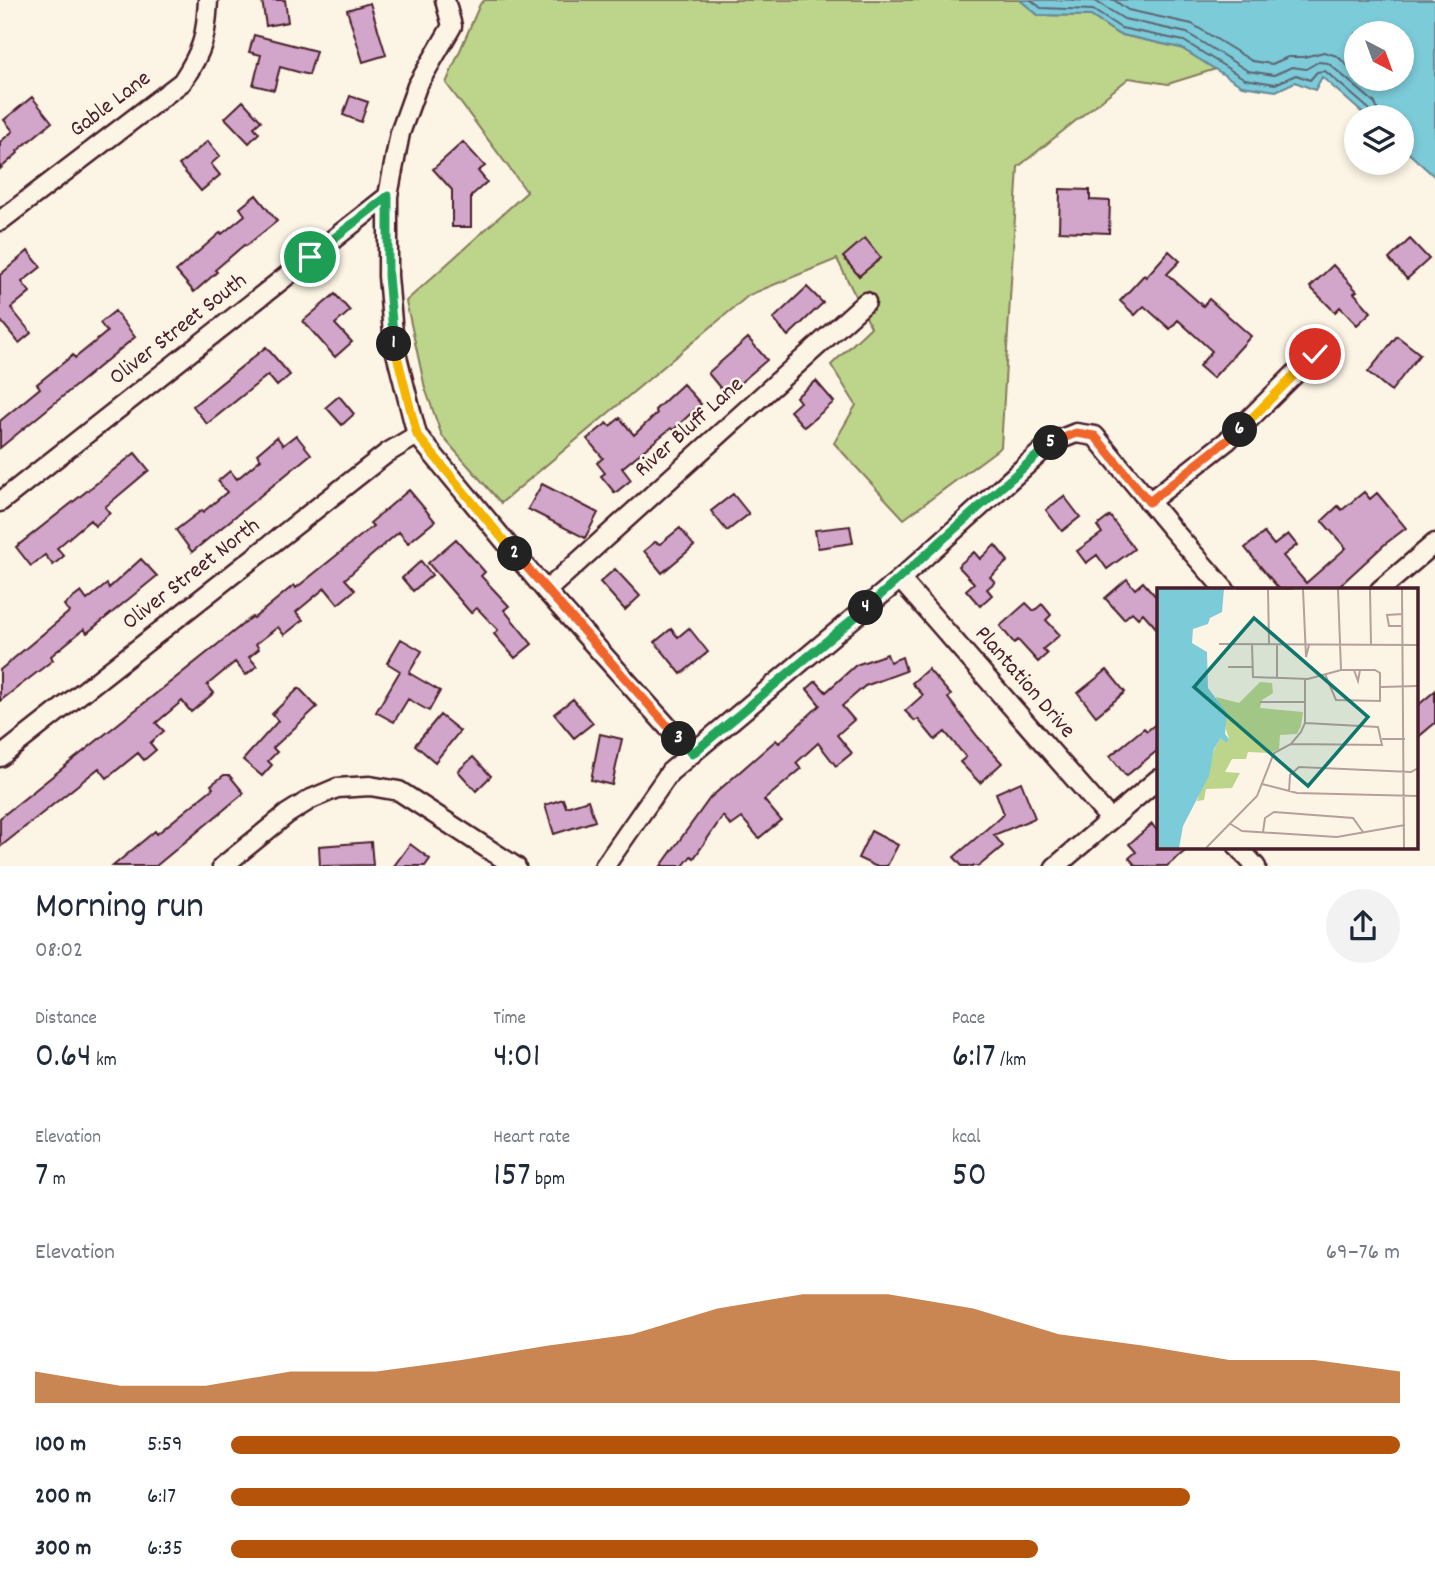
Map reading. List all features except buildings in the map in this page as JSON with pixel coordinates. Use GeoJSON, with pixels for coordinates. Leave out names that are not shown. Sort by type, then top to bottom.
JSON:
{"type":"FeatureCollection","features":[{"type":"Feature","properties":{"kind":"street","name":"Gable Lane"},"geometry":{"type":"LineString","coordinates":[[0,221],[182,82],[200,55],[207,26],[208,0]]}},
{"type":"Feature","properties":{"kind":"street"},"geometry":{"type":"LineString","coordinates":[[444,0],[453,26],[417,86],[400,133],[388,196],[388,276],[394,345],[417,435],[546,591],[692,754]]}},
{"type":"Feature","properties":{"kind":"street","name":"Oliver Street South"},"geometry":{"type":"LineString","coordinates":[[0,502],[388,196]]}},
{"type":"Feature","properties":{"kind":"street","name":"River Bluff Lane"},"geometry":{"type":"LineString","coordinates":[[546,591],[866,302]]}},
{"type":"Feature","properties":{"kind":"street"},"geometry":{"type":"LineString","coordinates":[[1149,502],[1227,441],[1315,354]]}},
{"type":"Feature","properties":{"kind":"street"},"geometry":{"type":"LineString","coordinates":[[604,866],[670,772],[900,579],[1051,443],[1076,433],[1095,436],[1223,588]]}},
{"type":"Feature","properties":{"kind":"street","name":"Oliver Street North"},"geometry":{"type":"LineString","coordinates":[[0,758],[387,453],[417,435]]}},
{"type":"Feature","properties":{"kind":"street"},"geometry":{"type":"LineString","coordinates":[[1382,588],[1435,543]]}},
{"type":"Feature","properties":{"kind":"street","name":"Plantation Drive"},"geometry":{"type":"LineString","coordinates":[[900,579],[1110,819]]}},
{"type":"Feature","properties":{"kind":"street"},"geometry":{"type":"LineString","coordinates":[[1055,866],[1157,780]]}},
{"type":"Feature","properties":{"kind":"street"},"geometry":{"type":"LineString","coordinates":[[222,866],[287,814],[311,799],[337,788],[370,786],[399,791],[516,866]]}},
{"type":"Feature","properties":{"kind":"street"},"geometry":{"type":"LineString","coordinates":[[1240,849],[1256,866]]}},
{"type":"Feature","properties":{"kind":"green space"},"geometry":{"type":"Polygon","coordinates":[[[485,0],[1020,0],[1038,15],[1091,16],[1118,34],[1181,48],[1216,69],[1168,84],[1129,78],[1018,167],[1001,447],[904,519],[834,443],[856,405],[831,365],[871,327],[837,259],[749,295],[501,503],[442,436],[425,388],[406,301],[527,192],[446,83],[480,4],[485,0]]]}},
{"type":"Feature","properties":{"kind":"water"},"geometry":{"type":"Polygon","coordinates":[[[1020,0],[1435,0],[1435,177],[1414,158],[1414,105],[1354,105],[1322,77],[1315,90],[1295,82],[1276,91],[1242,86],[1181,48],[1118,34],[1091,16],[1038,15],[1020,0]]]}},
{"type":"Feature","properties":{"kind":"route"},"geometry":{"type":"LineString","coordinates":[[310,257],[388,196],[388,276],[394,345],[417,435],[546,591],[692,754],[900,579],[1051,443],[1076,433],[1095,436],[1149,502],[1253,418],[1315,354]]}}]}
